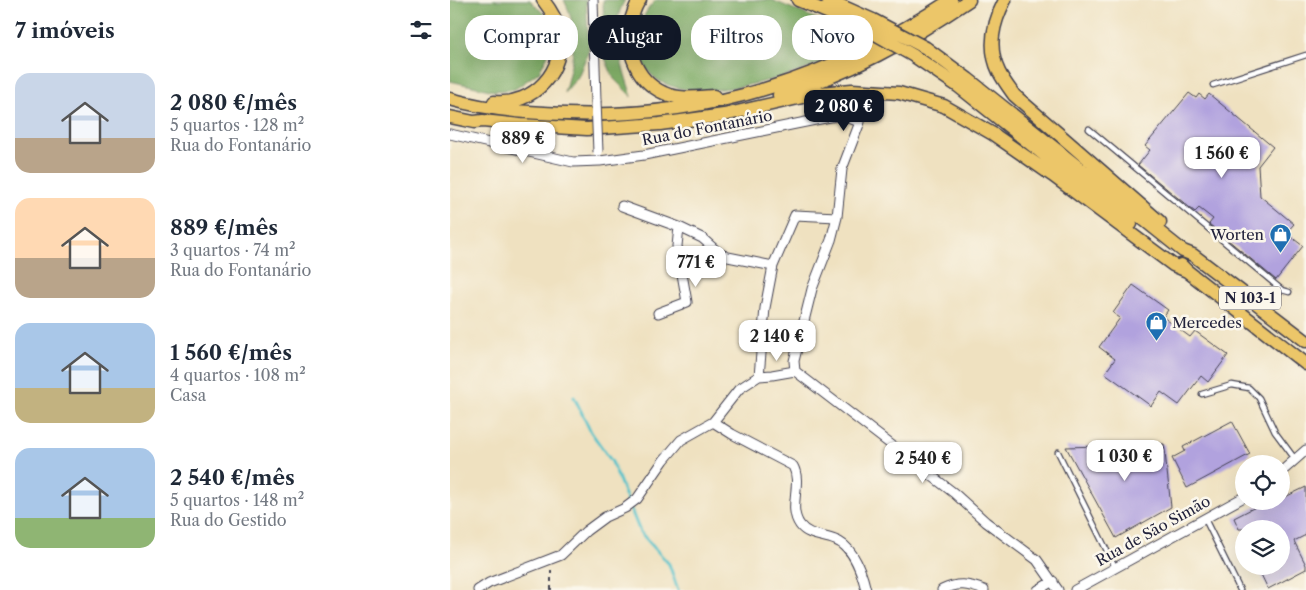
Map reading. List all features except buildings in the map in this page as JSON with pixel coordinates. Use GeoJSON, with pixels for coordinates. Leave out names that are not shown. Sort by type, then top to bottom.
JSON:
{"type":"FeatureCollection","features":[{"type":"Feature","properties":{"kind":"main road"},"geometry":{"type":"LineString","coordinates":[[452,104],[470,100],[506,103],[527,97],[545,84],[554,70],[560,51],[559,30],[552,11],[543,0]]}},
{"type":"Feature","properties":{"kind":"main road"},"geometry":{"type":"LineString","coordinates":[[640,0],[629,24],[628,44],[634,61],[645,80],[663,93],[684,98],[715,96],[728,99]]}},
{"type":"Feature","properties":{"kind":"main road"},"geometry":{"type":"LineString","coordinates":[[798,0],[842,15]]}},
{"type":"Feature","properties":{"kind":"main road"},"geometry":{"type":"LineString","coordinates":[[828,0],[853,15]]}},
{"type":"Feature","properties":{"kind":"main road"},"geometry":{"type":"LineString","coordinates":[[452,104],[521,113],[614,115],[688,108],[783,83],[828,67],[872,47],[917,22],[951,0]]}},
{"type":"Feature","properties":{"kind":"main road"},"geometry":{"type":"LineString","coordinates":[[715,115],[723,110],[831,77],[878,56],[925,30],[969,0]]}},
{"type":"Feature","properties":{"kind":"main road"},"geometry":{"type":"LineString","coordinates":[[1005,0],[995,20],[992,46],[999,72],[1014,95],[1188,247],[1193,255]]}},
{"type":"Feature","properties":{"kind":"main road"},"geometry":{"type":"LineString","coordinates":[[873,26],[926,48],[968,79],[1183,251],[1193,255]]}},
{"type":"Feature","properties":{"kind":"main road"},"geometry":{"type":"LineString","coordinates":[[873,27],[974,98],[1177,260],[1187,272]]}},
{"type":"Feature","properties":{"kind":"main road"},"geometry":{"type":"LineString","coordinates":[[450,117],[474,122],[587,128],[660,124],[724,115],[820,93],[852,90],[899,93],[944,106],[993,134],[1052,175],[1173,265],[1187,272]]}},
{"type":"Feature","properties":{"kind":"main road"},"geometry":{"type":"LineString","coordinates":[[452,104],[483,121]]}},
{"type":"Feature","properties":{"kind":"main road","name":"N 103-1"},"geometry":{"type":"LineString","coordinates":[[1193,255],[1306,341]]}},
{"type":"Feature","properties":{"kind":"main road","name":"N 103-1"},"geometry":{"type":"LineString","coordinates":[[1187,272],[1306,364]]}},
{"type":"Feature","properties":{"kind":"street"},"geometry":{"type":"LineString","coordinates":[[593,0],[599,157]]}},
{"type":"Feature","properties":{"kind":"street","name":"Rua do Fontanário"},"geometry":{"type":"LineString","coordinates":[[450,134],[573,162],[599,157],[644,155],[840,115],[860,122],[842,169],[837,217],[831,240],[812,289],[794,361],[795,371]]}},
{"type":"Feature","properties":{"kind":"street"},"geometry":{"type":"LineString","coordinates":[[622,206],[679,227],[702,238],[719,253],[728,257],[772,266]]}},
{"type":"Feature","properties":{"kind":"street"},"geometry":{"type":"LineString","coordinates":[[759,376],[765,308],[772,266],[795,215],[837,217]]}},
{"type":"Feature","properties":{"kind":"street"},"geometry":{"type":"LineString","coordinates":[[658,313],[687,302],[677,246],[679,227]]}},
{"type":"Feature","properties":{"kind":"street"},"geometry":{"type":"LineString","coordinates":[[478,590],[561,555],[586,531],[605,517],[625,508],[638,499],[664,460],[681,440],[713,422],[738,389],[759,376],[772,376],[795,371],[954,493],[986,522],[1036,560],[1058,590]]}},
{"type":"Feature","properties":{"kind":"street"},"geometry":{"type":"LineString","coordinates":[[713,422],[793,466],[797,473],[794,511],[800,526],[810,533],[836,540],[846,547],[862,573],[866,590]]}},
{"type":"Feature","properties":{"kind":"street"},"geometry":{"type":"LineString","coordinates":[[1290,465],[1306,450]]}},
{"type":"Feature","properties":{"kind":"street","name":"Rua de São Simão"},"geometry":{"type":"LineString","coordinates":[[1076,590],[1235,502]]}},
{"type":"Feature","properties":{"kind":"street"},"geometry":{"type":"LineString","coordinates":[[1038,590],[1052,581]]}},
{"type":"Feature","properties":{"kind":"street"},"geometry":{"type":"LineString","coordinates":[[942,590],[954,584],[974,586],[984,590]]}},
{"type":"Feature","properties":{"kind":"lane"},"geometry":{"type":"LineString","coordinates":[[1213,85],[1306,55]]}},
{"type":"Feature","properties":{"kind":"lane"},"geometry":{"type":"LineString","coordinates":[[1089,129],[1282,290],[1289,292]]}},
{"type":"Feature","properties":{"kind":"lane"},"geometry":{"type":"LineString","coordinates":[[1202,394],[1232,385],[1249,388],[1259,398],[1275,432],[1296,460]]}},
{"type":"Feature","properties":{"kind":"lane"},"geometry":{"type":"LineString","coordinates":[[1058,452],[1115,567]]}},
{"type":"Feature","properties":{"kind":"lane"},"geometry":{"type":"LineString","coordinates":[[1205,519],[1240,590]]}},
{"type":"Feature","properties":{"kind":"path"},"geometry":{"type":"LineString","coordinates":[[551,590],[551,571],[555,558]]}},
{"type":"Feature","properties":{"kind":"green space"},"geometry":{"type":"Polygon","coordinates":[[[450,0],[530,0],[545,15],[465,15],[465,60],[545,60],[539,72],[515,89],[494,91],[450,81],[450,0]]]}},
{"type":"Feature","properties":{"kind":"green space"},"geometry":{"type":"Polygon","coordinates":[[[564,0],[586,0],[588,52],[578,77],[564,93],[572,60],[578,60],[578,15],[570,15],[564,0]]]}},
{"type":"Feature","properties":{"kind":"green space"},"geometry":{"type":"Polygon","coordinates":[[[603,0],[625,0],[619,15],[604,15],[603,0]]]}},
{"type":"Feature","properties":{"kind":"green space"},"geometry":{"type":"Polygon","coordinates":[[[656,0],[772,0],[807,15],[792,15],[792,60],[827,60],[769,80],[713,90],[686,89],[663,83],[647,70],[644,60],[681,60],[681,15],[644,15],[656,0]]]}},
{"type":"Feature","properties":{"kind":"green space"},"geometry":{"type":"Polygon","coordinates":[[[606,60],[621,60],[632,97],[614,79],[606,60]]]}},
{"type":"Feature","properties":{"kind":"waterway"},"geometry":{"type":"LineString","coordinates":[[574,397],[591,432],[612,462],[640,532],[669,564],[678,590]]}},
{"type":"Feature","properties":{"kind":"place","name":"Worten"},"geometry":{"type":"Point","coordinates":[1280,254]}},
{"type":"Feature","properties":{"kind":"place","name":"Mercedes"},"geometry":{"type":"Point","coordinates":[1156,342]}}]}
